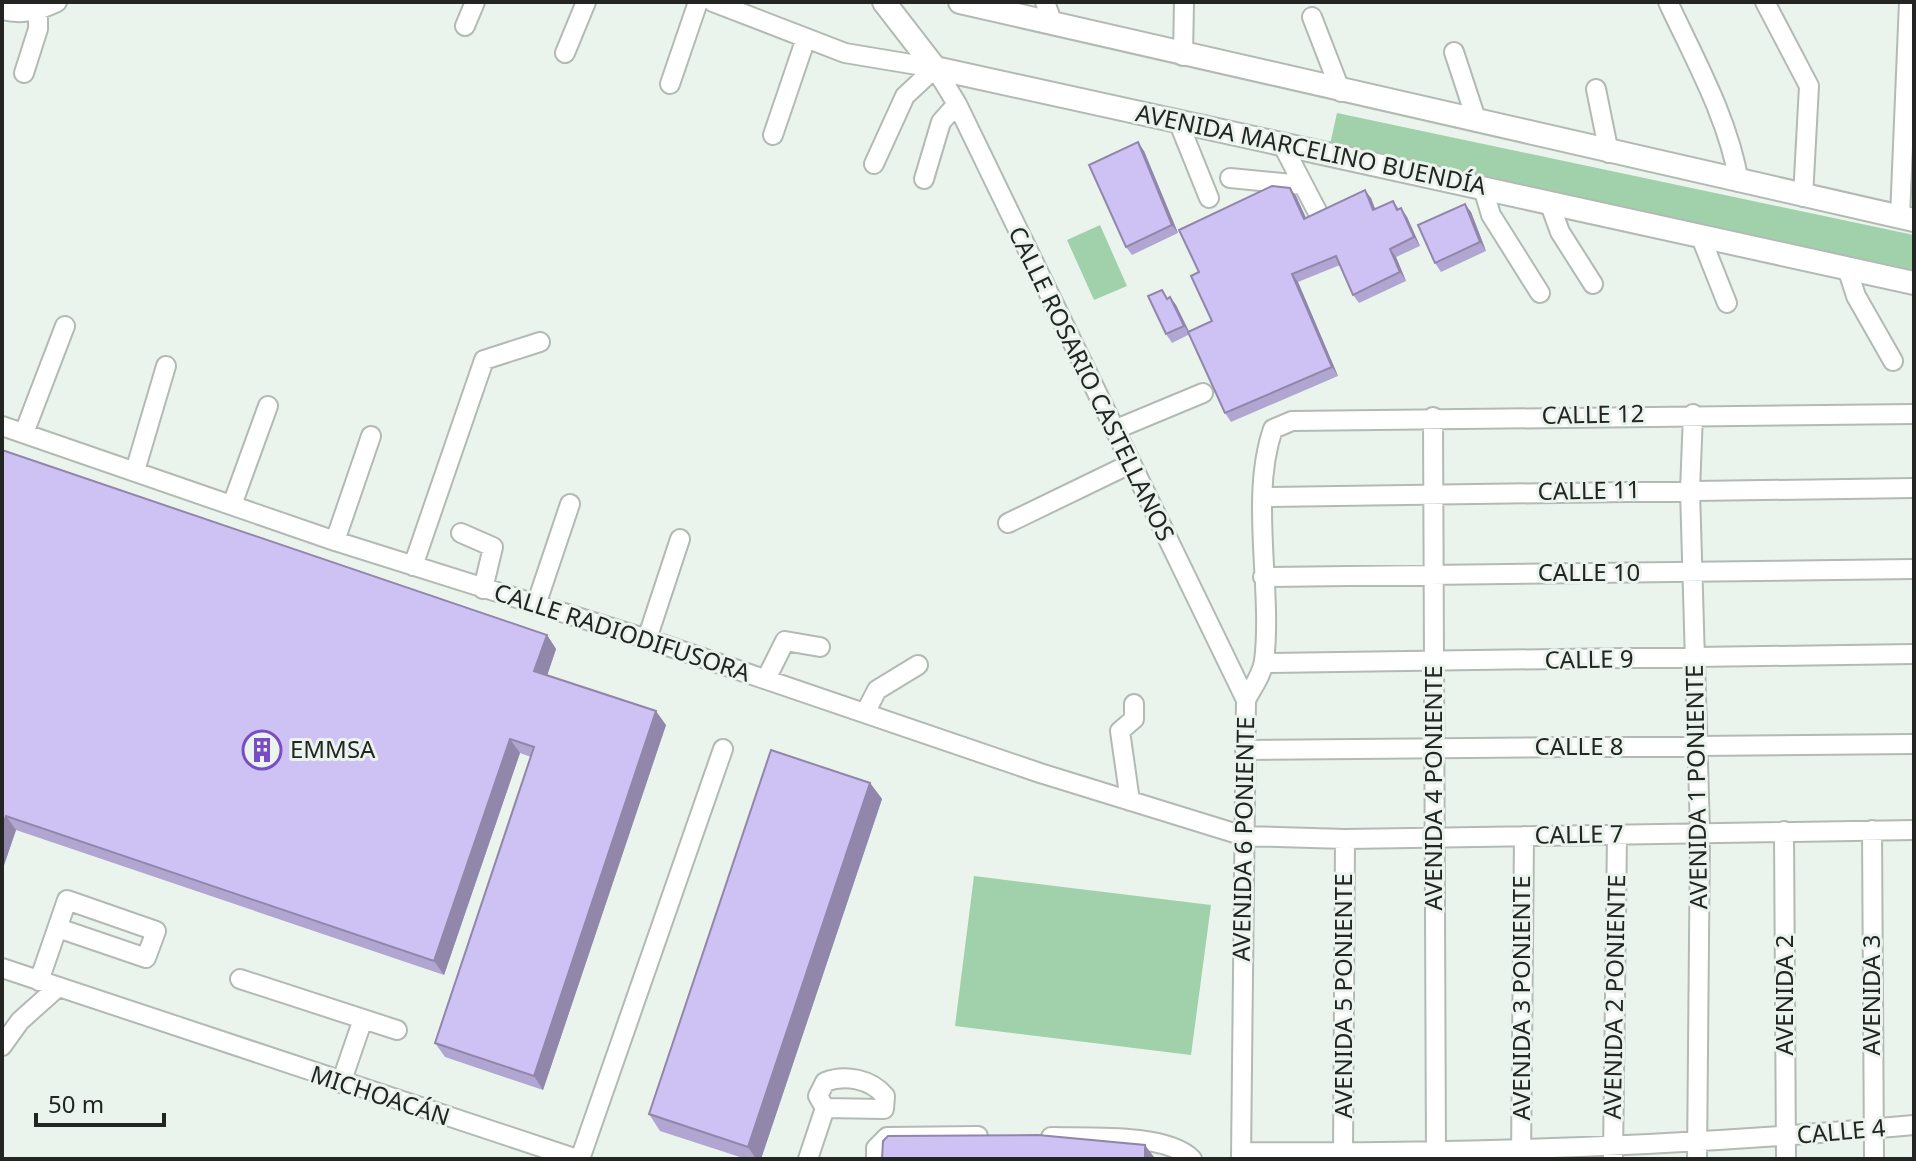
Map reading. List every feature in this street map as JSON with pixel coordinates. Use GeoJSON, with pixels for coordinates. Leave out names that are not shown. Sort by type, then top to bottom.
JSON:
{"type":"FeatureCollection","features":[{"type":"Feature","properties":{"kind":"main road"},"geometry":{"type":"LineString","coordinates":[[884,2],[935,68]]}},
{"type":"Feature","properties":{"kind":"main road"},"geometry":{"type":"LineString","coordinates":[[960,2],[1183,56],[1907,219]]}},
{"type":"Feature","properties":{"kind":"main road","name":"AVENIDA MARCELINO BUENDÍA"},"geometry":{"type":"LineString","coordinates":[[935,68],[1914,283]]}},
{"type":"Feature","properties":{"kind":"street"},"geometry":{"type":"LineString","coordinates":[[2,10],[18,13],[38,11],[57,2]]}},
{"type":"Feature","properties":{"kind":"street"},"geometry":{"type":"LineString","coordinates":[[465,26],[475,2]]}},
{"type":"Feature","properties":{"kind":"street"},"geometry":{"type":"LineString","coordinates":[[565,53],[586,2]]}},
{"type":"Feature","properties":{"kind":"street"},"geometry":{"type":"LineString","coordinates":[[670,84],[698,2]]}},
{"type":"Feature","properties":{"kind":"street","name":"AVENIDA MARCELINO BUENDÍA"},"geometry":{"type":"LineString","coordinates":[[713,2],[845,53],[935,68]]}},
{"type":"Feature","properties":{"kind":"street"},"geometry":{"type":"LineString","coordinates":[[1045,2],[1053,24]]}},
{"type":"Feature","properties":{"kind":"street"},"geometry":{"type":"LineString","coordinates":[[1183,56],[1184,2]]}},
{"type":"Feature","properties":{"kind":"street"},"geometry":{"type":"LineString","coordinates":[[1668,2],[1721,117],[1739,182]]}},
{"type":"Feature","properties":{"kind":"street"},"geometry":{"type":"LineString","coordinates":[[1765,2],[1809,86],[1803,197]]}},
{"type":"Feature","properties":{"kind":"street"},"geometry":{"type":"LineString","coordinates":[[1907,219],[1909,2]]}},
{"type":"Feature","properties":{"kind":"street"},"geometry":{"type":"LineString","coordinates":[[24,73],[36,40],[38,11]]}},
{"type":"Feature","properties":{"kind":"street"},"geometry":{"type":"LineString","coordinates":[[1312,17],[1341,92]]}},
{"type":"Feature","properties":{"kind":"street"},"geometry":{"type":"LineString","coordinates":[[773,135],[806,38]]}},
{"type":"Feature","properties":{"kind":"street"},"geometry":{"type":"LineString","coordinates":[[1454,52],[1477,122]]}},
{"type":"Feature","properties":{"kind":"street"},"geometry":{"type":"LineString","coordinates":[[874,164],[905,96],[935,68]]}},
{"type":"Feature","properties":{"kind":"street","name":"CALLE ROSARIO CASTELLANOS"},"geometry":{"type":"LineString","coordinates":[[935,68],[957,104],[1246,700]]}},
{"type":"Feature","properties":{"kind":"street"},"geometry":{"type":"LineString","coordinates":[[1596,89],[1609,153]]}},
{"type":"Feature","properties":{"kind":"street"},"geometry":{"type":"LineString","coordinates":[[924,179],[941,122],[957,104]]}},
{"type":"Feature","properties":{"kind":"street"},"geometry":{"type":"LineString","coordinates":[[1178,121],[1209,198]]}},
{"type":"Feature","properties":{"kind":"street"},"geometry":{"type":"LineString","coordinates":[[1282,144],[1317,211]]}},
{"type":"Feature","properties":{"kind":"street"},"geometry":{"type":"LineString","coordinates":[[1230,178],[1302,185]]}},
{"type":"Feature","properties":{"kind":"street"},"geometry":{"type":"LineString","coordinates":[[1483,188],[1491,215],[1540,293]]}},
{"type":"Feature","properties":{"kind":"street"},"geometry":{"type":"LineString","coordinates":[[1549,202],[1560,232],[1593,284]]}},
{"type":"Feature","properties":{"kind":"street"},"geometry":{"type":"LineString","coordinates":[[1700,235],[1727,303]]}},
{"type":"Feature","properties":{"kind":"street"},"geometry":{"type":"LineString","coordinates":[[1847,268],[1856,296],[1893,361]]}},
{"type":"Feature","properties":{"kind":"street"},"geometry":{"type":"LineString","coordinates":[[24,433],[65,326]]}},
{"type":"Feature","properties":{"kind":"street"},"geometry":{"type":"LineString","coordinates":[[413,566],[484,360],[540,342]]}},
{"type":"Feature","properties":{"kind":"street"},"geometry":{"type":"LineString","coordinates":[[135,471],[166,366]]}},
{"type":"Feature","properties":{"kind":"street"},"geometry":{"type":"LineString","coordinates":[[1114,430],[1203,393]]}},
{"type":"Feature","properties":{"kind":"street"},"geometry":{"type":"LineString","coordinates":[[232,505],[268,406]]}},
{"type":"Feature","properties":{"kind":"street","name":"AVENIDA 1 PONIENTE"},"geometry":{"type":"LineString","coordinates":[[1693,414],[1690,490],[1700,832],[1697,1151]]}},
{"type":"Feature","properties":{"kind":"street","name":"CALLE 12"},"geometry":{"type":"LineString","coordinates":[[1273,429],[1292,421],[1433,417],[1914,414]]}},
{"type":"Feature","properties":{"kind":"street","name":"AVENIDA 4 PONIENTE"},"geometry":{"type":"LineString","coordinates":[[1433,417],[1436,1156]]}},
{"type":"Feature","properties":{"kind":"street","name":"CALLE RADIODIFUSORA"},"geometry":{"type":"LineString","coordinates":[[2,426],[335,541],[647,639],[1130,801],[1244,836]]}},
{"type":"Feature","properties":{"kind":"street","name":"AVENIDA 6 PONIENTE"},"geometry":{"type":"LineString","coordinates":[[1241,1156],[1246,700],[1264,663],[1264,497],[1267,447],[1273,429]]}},
{"type":"Feature","properties":{"kind":"street"},"geometry":{"type":"LineString","coordinates":[[335,541],[371,436]]}},
{"type":"Feature","properties":{"kind":"street"},"geometry":{"type":"LineString","coordinates":[[1008,523],[1130,464]]}},
{"type":"Feature","properties":{"kind":"street","name":"CALLE 11"},"geometry":{"type":"LineString","coordinates":[[1264,497],[1914,488]]}},
{"type":"Feature","properties":{"kind":"street"},"geometry":{"type":"LineString","coordinates":[[536,605],[570,504]]}},
{"type":"Feature","properties":{"kind":"street"},"geometry":{"type":"LineString","coordinates":[[461,533],[493,547],[483,589]]}},
{"type":"Feature","properties":{"kind":"street"},"geometry":{"type":"LineString","coordinates":[[647,639],[680,539]]}},
{"type":"Feature","properties":{"kind":"street","name":"CALLE 10"},"geometry":{"type":"LineString","coordinates":[[1263,577],[1914,569]]}},
{"type":"Feature","properties":{"kind":"street"},"geometry":{"type":"LineString","coordinates":[[766,679],[785,641],[820,647]]}},
{"type":"Feature","properties":{"kind":"street","name":"CALLE 9"},"geometry":{"type":"LineString","coordinates":[[1264,663],[1914,654]]}},
{"type":"Feature","properties":{"kind":"street"},"geometry":{"type":"LineString","coordinates":[[865,713],[877,690],[918,665]]}},
{"type":"Feature","properties":{"kind":"street"},"geometry":{"type":"LineString","coordinates":[[1130,801],[1120,731],[1134,719],[1134,704]]}},
{"type":"Feature","properties":{"kind":"street","name":"CALLE 8"},"geometry":{"type":"LineString","coordinates":[[1245,750],[1914,744]]}},
{"type":"Feature","properties":{"kind":"street"},"geometry":{"type":"LineString","coordinates":[[579,1159],[723,749]]}},
{"type":"Feature","properties":{"kind":"street","name":"AVENIDA 3"},"geometry":{"type":"LineString","coordinates":[[1872,830],[1874,1159]]}},
{"type":"Feature","properties":{"kind":"street","name":"CALLE 7"},"geometry":{"type":"LineString","coordinates":[[1244,836],[1345,839],[1914,830]]}},
{"type":"Feature","properties":{"kind":"street","name":"AVENIDA 2"},"geometry":{"type":"LineString","coordinates":[[1784,831],[1786,1159]]}},
{"type":"Feature","properties":{"kind":"street","name":"AVENIDA 2 PONIENTE"},"geometry":{"type":"LineString","coordinates":[[1613,1153],[1617,834]]}},
{"type":"Feature","properties":{"kind":"street","name":"AVENIDA 3 PONIENTE"},"geometry":{"type":"LineString","coordinates":[[1521,1155],[1524,836]]}},
{"type":"Feature","properties":{"kind":"street","name":"AVENIDA 5 PONIENTE"},"geometry":{"type":"LineString","coordinates":[[1343,1153],[1345,839]]}},
{"type":"Feature","properties":{"kind":"street"},"geometry":{"type":"LineString","coordinates":[[39,981],[67,900],[156,931],[146,958],[58,928]]}},
{"type":"Feature","properties":{"kind":"street","name":"MICHOACÁN"},"geometry":{"type":"LineString","coordinates":[[2,968],[341,1083],[579,1159]]}},
{"type":"Feature","properties":{"kind":"street"},"geometry":{"type":"LineString","coordinates":[[240,979],[397,1030]]}},
{"type":"Feature","properties":{"kind":"street"},"geometry":{"type":"LineString","coordinates":[[2,1046],[20,1021],[58,987]]}},
{"type":"Feature","properties":{"kind":"street"},"geometry":{"type":"LineString","coordinates":[[341,1083],[363,1019]]}},
{"type":"Feature","properties":{"kind":"street"},"geometry":{"type":"LineString","coordinates":[[808,1159],[825,1108]]}},
{"type":"Feature","properties":{"kind":"street","name":"CALLE 4"},"geometry":{"type":"LineString","coordinates":[[1241,1156],[1697,1151],[1914,1125]]}},
{"type":"Feature","properties":{"kind":"street"},"geometry":{"type":"LineString","coordinates":[[876,1159],[876,1148],[887,1137],[996,1136]]}},
{"type":"Feature","properties":{"kind":"street"},"geometry":{"type":"LineString","coordinates":[[1028,1137],[1146,1142],[1170,1146],[1192,1159]]}},
{"type":"Feature","properties":{"kind":"green space"},"geometry":{"type":"Polygon","coordinates":[[[1337,113],[1914,235],[1914,277],[1329,149],[1337,113]]]}},
{"type":"Feature","properties":{"kind":"green space"},"geometry":{"type":"Polygon","coordinates":[[[1100,225],[1127,286],[1094,300],[1067,240],[1100,225]]]}},
{"type":"Feature","properties":{"kind":"green space"},"geometry":{"type":"Polygon","coordinates":[[[974,876],[1211,905],[1191,1055],[955,1026],[974,876]]]}},
{"type":"Feature","properties":{"kind":"building"},"geometry":{"type":"Polygon","coordinates":[[[1138,142],[1172,225],[1126,247],[1089,165],[1138,142]]]}},
{"type":"Feature","properties":{"kind":"building"},"geometry":{"type":"Polygon","coordinates":[[[1272,186],[1290,188],[1304,219],[1365,190],[1373,210],[1393,201],[1397,210],[1401,208],[1414,237],[1390,249],[1400,272],[1353,295],[1336,256],[1292,274],[1332,367],[1225,413],[1188,332],[1212,321],[1191,276],[1199,272],[1179,230],[1272,186]]]}},
{"type":"Feature","properties":{"kind":"building"},"geometry":{"type":"Polygon","coordinates":[[[1465,204],[1480,242],[1435,263],[1418,225],[1465,204]]]}},
{"type":"Feature","properties":{"kind":"building"},"geometry":{"type":"Polygon","coordinates":[[[1162,290],[1167,299],[1170,297],[1184,326],[1166,334],[1148,296],[1162,290]]]}},
{"type":"Feature","properties":{"kind":"building","name":"EMMSA"},"geometry":{"type":"Polygon","coordinates":[[[2,450],[547,635],[534,671],[656,711],[534,1076],[435,1043],[534,747],[510,739],[434,961],[6,816],[2,829],[2,450]]]}},
{"type":"Feature","properties":{"kind":"building"},"geometry":{"type":"Polygon","coordinates":[[[771,750],[870,783],[748,1147],[649,1114],[771,750]]]}},
{"type":"Feature","properties":{"kind":"building"},"geometry":{"type":"Polygon","coordinates":[[[1038,1135],[1145,1145],[1145,1159],[882,1159],[883,1141],[888,1136],[1038,1135]]]}},
{"type":"Feature","properties":{"kind":"place","name":"EMMSA"},"geometry":{"type":"Point","coordinates":[262,750]}}]}
